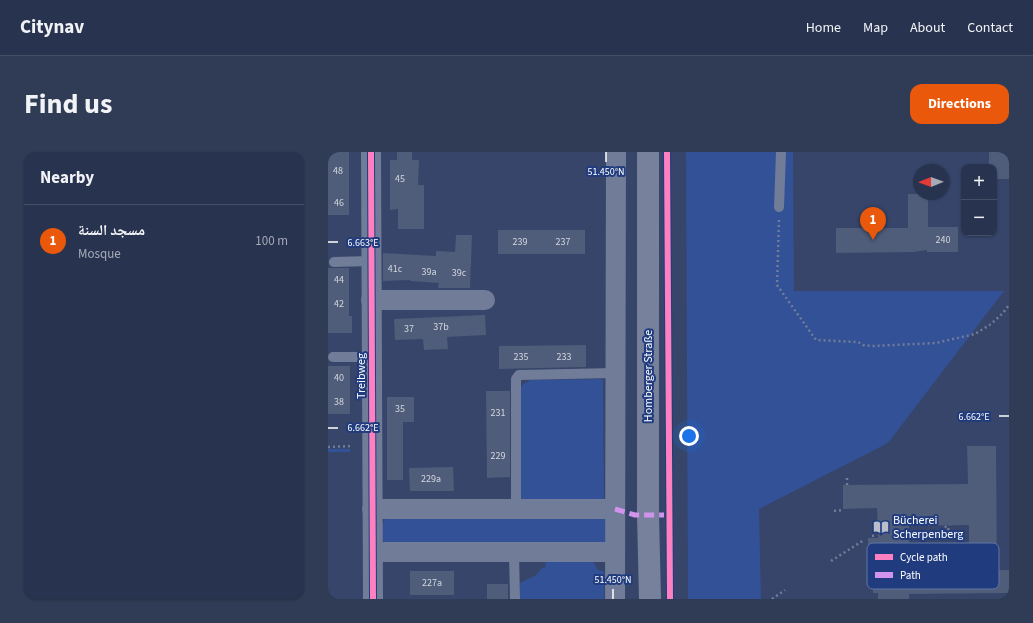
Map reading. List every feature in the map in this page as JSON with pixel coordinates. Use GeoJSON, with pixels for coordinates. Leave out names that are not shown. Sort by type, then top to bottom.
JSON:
{"type":"FeatureCollection","features":[{"type":"Feature","properties":{"kind":"main road","name":"Homberger Straße"},"geometry":{"type":"LineString","coordinates":[[648,152],[648,515],[650,599]]}},
{"type":"Feature","properties":{"kind":"street","name":"Treibweg"},"geometry":{"type":"LineString","coordinates":[[371,152],[373,599]]}},
{"type":"Feature","properties":{"kind":"street"},"geometry":{"type":"LineString","coordinates":[[615,599],[616,152]]}},
{"type":"Feature","properties":{"kind":"street"},"geometry":{"type":"LineString","coordinates":[[371,300],[485,300]]}},
{"type":"Feature","properties":{"kind":"street"},"geometry":{"type":"LineString","coordinates":[[372,509],[615,509]]}},
{"type":"Feature","properties":{"kind":"street"},"geometry":{"type":"LineString","coordinates":[[372,552],[615,552]]}},
{"type":"Feature","properties":{"kind":"lane"},"geometry":{"type":"LineString","coordinates":[[779,207],[782,152]]}},
{"type":"Feature","properties":{"kind":"lane"},"geometry":{"type":"LineString","coordinates":[[334,262],[371,261]]}},
{"type":"Feature","properties":{"kind":"lane"},"geometry":{"type":"LineString","coordinates":[[333,357],[372,357]]}},
{"type":"Feature","properties":{"kind":"lane"},"geometry":{"type":"LineString","coordinates":[[516,509],[516,379],[519,375],[615,373]]}},
{"type":"Feature","properties":{"kind":"lane"},"geometry":{"type":"LineString","coordinates":[[514,552],[515,599]]}},
{"type":"Feature","properties":{"kind":"path"},"geometry":{"type":"LineString","coordinates":[[779,207],[777,285],[816,340],[858,342],[863,345],[872,346],[936,343],[975,334],[992,324],[1009,305]]}},
{"type":"Feature","properties":{"kind":"path"},"geometry":{"type":"LineString","coordinates":[[328,447],[372,446]]}},
{"type":"Feature","properties":{"kind":"path"},"geometry":{"type":"LineString","coordinates":[[847,477],[847,484]]}},
{"type":"Feature","properties":{"kind":"path"},"geometry":{"type":"LineString","coordinates":[[834,511],[843,510],[843,508]]}},
{"type":"Feature","properties":{"kind":"path"},"geometry":{"type":"LineString","coordinates":[[945,526],[948,530],[950,525]]}},
{"type":"Feature","properties":{"kind":"path"},"geometry":{"type":"LineString","coordinates":[[909,536],[945,534]]}},
{"type":"Feature","properties":{"kind":"path"},"geometry":{"type":"LineString","coordinates":[[872,536],[878,535]]}},
{"type":"Feature","properties":{"kind":"path"},"geometry":{"type":"LineString","coordinates":[[831,561],[864,540]]}},
{"type":"Feature","properties":{"kind":"path"},"geometry":{"type":"LineString","coordinates":[[772,599],[785,590]]}},
{"type":"Feature","properties":{"kind":"shaded area"},"geometry":{"type":"Polygon","coordinates":[[[686,152],[793,152],[794,291],[1004,291],[888,443],[759,509],[761,599],[688,599],[686,152]]]}},
{"type":"Feature","properties":{"kind":"shaded area"},"geometry":{"type":"Polygon","coordinates":[[[603,379],[604,500],[521,501],[521,388],[523,384],[531,380],[603,379]]]}},
{"type":"Feature","properties":{"kind":"shaded area"},"geometry":{"type":"Polygon","coordinates":[[[328,449],[350,449],[350,452],[328,452],[328,449]]]}},
{"type":"Feature","properties":{"kind":"shaded area"},"geometry":{"type":"Polygon","coordinates":[[[387,517],[605,517],[605,542],[384,542],[381,536],[381,529],[387,517]]]}},
{"type":"Feature","properties":{"kind":"shaded area"},"geometry":{"type":"Polygon","coordinates":[[[546,558],[593,561],[598,570],[604,571],[604,599],[520,599],[520,583],[536,575],[542,568],[545,568],[546,558]]]}},
{"type":"Feature","properties":{"kind":"building"},"geometry":{"type":"Polygon","coordinates":[[[328,152],[349,152],[349,215],[328,215],[328,152]]]}},
{"type":"Feature","properties":{"kind":"building"},"geometry":{"type":"Polygon","coordinates":[[[397,152],[412,152],[412,160],[419,160],[418,185],[424,185],[424,229],[398,229],[398,209],[390,210],[390,160],[397,160],[397,152]]]}},
{"type":"Feature","properties":{"kind":"building"},"geometry":{"type":"Polygon","coordinates":[[[989,152],[1009,152],[1009,179],[997,179],[997,164],[989,164],[989,152]]]}},
{"type":"Feature","properties":{"kind":"building"},"geometry":{"type":"Polygon","coordinates":[[[908,194],[913,194],[913,200],[928,200],[928,227],[958,227],[958,252],[927,252],[927,250],[913,252],[836,253],[836,228],[908,228],[908,194]]]}},
{"type":"Feature","properties":{"kind":"building"},"geometry":{"type":"Polygon","coordinates":[[[498,230],[585,230],[585,254],[498,254],[498,230]]]}},
{"type":"Feature","properties":{"kind":"building"},"geometry":{"type":"Polygon","coordinates":[[[456,235],[472,235],[470,288],[438,288],[439,283],[410,280],[383,281],[383,253],[436,256],[436,251],[455,252],[456,235]]]}},
{"type":"Feature","properties":{"kind":"building"},"geometry":{"type":"Polygon","coordinates":[[[328,268],[349,268],[349,316],[352,316],[352,333],[328,333],[328,268]]]}},
{"type":"Feature","properties":{"kind":"building"},"geometry":{"type":"Polygon","coordinates":[[[485,315],[486,335],[447,337],[448,349],[424,350],[423,339],[395,340],[394,319],[485,315]]]}},
{"type":"Feature","properties":{"kind":"building"},"geometry":{"type":"Polygon","coordinates":[[[586,345],[586,367],[499,369],[499,346],[586,345]]]}},
{"type":"Feature","properties":{"kind":"building"},"geometry":{"type":"Polygon","coordinates":[[[328,366],[350,366],[350,414],[328,414],[328,366]]]}},
{"type":"Feature","properties":{"kind":"building"},"geometry":{"type":"Polygon","coordinates":[[[486,391],[510,391],[510,477],[487,478],[486,391]]]}},
{"type":"Feature","properties":{"kind":"building"},"geometry":{"type":"Polygon","coordinates":[[[387,397],[414,397],[414,422],[403,422],[403,480],[387,480],[387,397]]]}},
{"type":"Feature","properties":{"kind":"building"},"geometry":{"type":"Polygon","coordinates":[[[967,446],[996,446],[997,543],[969,543],[969,525],[909,526],[909,543],[868,543],[868,538],[878,538],[877,508],[843,509],[843,485],[968,484],[967,446]]]}},
{"type":"Feature","properties":{"kind":"building"},"geometry":{"type":"Polygon","coordinates":[[[453,467],[454,491],[410,491],[409,468],[453,467]]]}},
{"type":"Feature","properties":{"kind":"building"},"geometry":{"type":"Polygon","coordinates":[[[999,570],[1009,570],[1009,593],[909,594],[909,599],[878,599],[878,593],[873,593],[873,589],[999,589],[999,570]]]}},
{"type":"Feature","properties":{"kind":"building"},"geometry":{"type":"Polygon","coordinates":[[[410,571],[454,571],[454,595],[410,595],[410,571]]]}},
{"type":"Feature","properties":{"kind":"building"},"geometry":{"type":"Polygon","coordinates":[[[487,584],[508,584],[508,599],[487,599],[487,584]]]}},
{"type":"Feature","properties":{"kind":"marked path"},"geometry":{"type":"LineString","coordinates":[[615,509],[635,515],[664,515]]}},
{"type":"Feature","properties":{"kind":"cycle path"},"geometry":{"type":"LineString","coordinates":[[371,152],[373,599]]}},
{"type":"Feature","properties":{"kind":"cycle path"},"geometry":{"type":"LineString","coordinates":[[667,152],[670,599]]}},
{"type":"Feature","properties":{"kind":"place","name":"مسجد السنة"},"geometry":{"type":"Point","coordinates":[873,240]}},
{"type":"Feature","properties":{"kind":"place","name":"Bücherei Scherpenberg"},"geometry":{"type":"Point","coordinates":[881,527]}}]}
